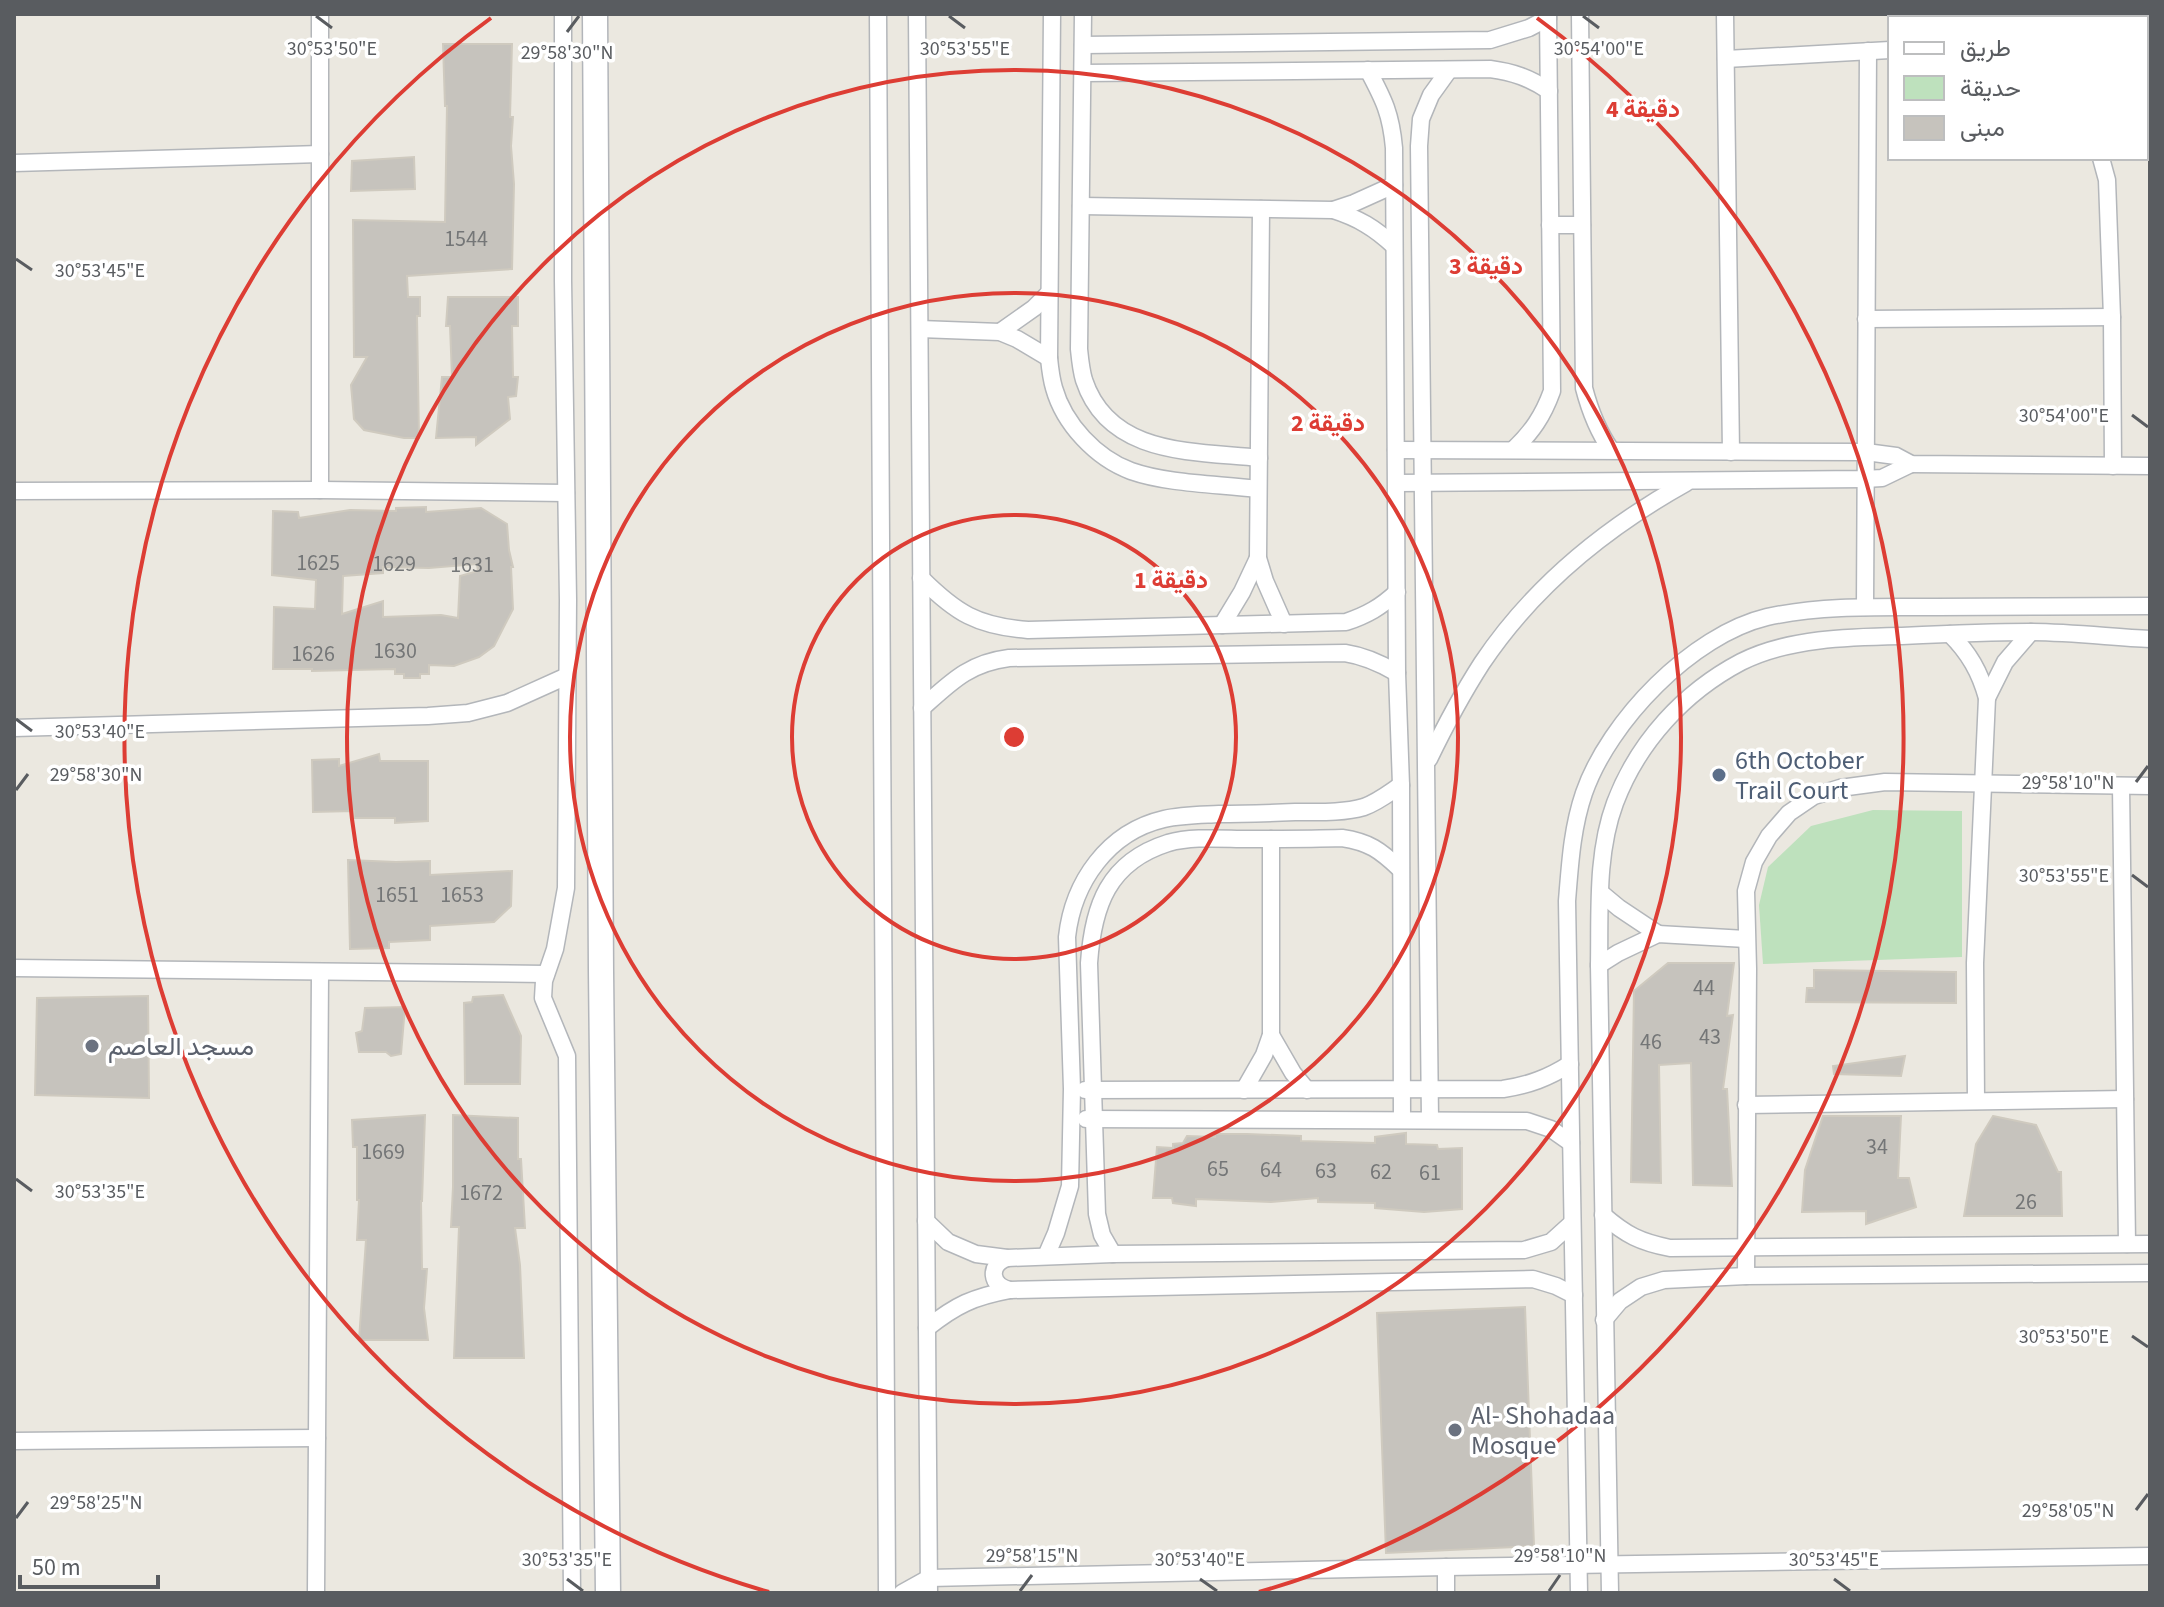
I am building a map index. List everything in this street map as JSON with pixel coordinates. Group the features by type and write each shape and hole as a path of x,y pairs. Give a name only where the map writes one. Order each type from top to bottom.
{"street":[{"path":"320,14 320,490"},
{"path":"563,14 566,888 543,998 567,1056 572,1593"},
{"path":"595,14 600,941 608,1593"},
{"path":"878,14 887,1593"},
{"path":"917,14 929,1586"},
{"path":"1052,14 1049,358 1054,390 1071,424 1097,452 1130,471 1167,479 1258,489"},
{"path":"1083,14 1079,349 1083,379 1096,406 1117,428 1143,443 1259,458"},
{"path":"1580,14 1584,388 1598,431 1611,450"},
{"path":"1725,14 1731,452"},
{"path":"1083,45 1490,40 1520,32 1548,16 1552,391 1544,414 1531,434 1513,450"},
{"path":"1490,40 1490,69"},
{"path":"1726,59 1888,50"},
{"path":"1865,607 1868,51"},
{"path":"1083,73 1490,69 1532,79 1549,91"},
{"path":"1368,70 1392,122 1402,1119"},
{"path":"1430,1120 1419,146 1421,119 1431,95 1449,70"},
{"path":"14,163 320,154"},
{"path":"2102,160 2107,180 2113,466"},
{"path":"1333,210 1394,185"},
{"path":"1081,206 1333,210 1377,230 1394,246"},
{"path":"1261,209 1258,558 1284,624"},
{"path":"1550,225 1582,225"},
{"path":"1000,332 1049,293"},
{"path":"1866,319 2112,317"},
{"path":"920,329 1000,332 1049,358"},
{"path":"1396,450 1866,452 1896,456 1911,464"},
{"path":"1397,483 1865,479 1882,478 1911,464 2150,466"},
{"path":"1426,764 1452,711 1484,661 1520,614 1561,571 1606,533 1689,481"},
{"path":"14,491 566,493"},
{"path":"1222,625 1258,558"},
{"path":"921,578 945,602 964,614 984,623 1028,630 1346,622 1383,606 1397,592"},
{"path":"1579,1593 1567,901 1571,847 1585,792 1610,741 1643,698 1685,661 1722,634 1765,618 1802,611 1865,607 2150,606"},
{"path":"1325,623 1327,653"},
{"path":"1987,698 2005,662 2031,632"},
{"path":"1610,1593 1599,965 1601,893 1603,852 1614,804 1636,759 1665,720 1701,686 1743,661 1774,650 1804,643 1866,637 1950,634 2031,632 2150,639"},
{"path":"1950,634 1974,663 1987,698 1975,963 1976,1101"},
{"path":"922,708 959,675 991,660 1009,658 1345,653 1364,656 1397,673"},
{"path":"14,728 468,713 507,703 567,676"},
{"path":"1746,1276 1746,891 1754,862 1769,836 1789,813 1814,796 1840,788 1885,782 2150,786"},
{"path":"1046,1256 1070,1186 1072,1089 1067,937 1069,920 1088,873 1108,847 1131,831 1164,819 1194,815 1343,811 1370,805 1401,785"},
{"path":"2121,786 2127,1244"},
{"path":"1342,838 1352,831 1354,825 1353,819 1343,811"},
{"path":"1113,1254 1102,1235 1097,1214 1089,963 1091,929 1101,899 1118,874 1141,855 1169,843 1196,839 1342,838 1374,846 1400,869"},
{"path":"1244,1090 1271,1035 1271,839"},
{"path":"1601,893 1658,934"},
{"path":"1599,965 1658,934 1746,939"},
{"path":"14,968 546,974"},
{"path":"316,1593 320,972"},
{"path":"1271,1035 1293,1073 1307,1090"},
{"path":"1072,1089 1503,1089 1527,1086 1570,1064"},
{"path":"1746,1105 2125,1099"},
{"path":"1072,1119 1527,1121 1551,1129 1571,1143"},
{"path":"1603,1215 1622,1232 1645,1243 1670,1248 2150,1244"},
{"path":"926,1221 948,1242 976,1254 1007,1258 1524,1250 1551,1242 1572,1223"},
{"path":"1500,1251 1512,1259 1515,1266 1514,1271 1502,1281"},
{"path":"1007,1258 994,1267 993,1275 996,1283 1010,1290"},
{"path":"1604,1320 1620,1301 1641,1287 1664,1280 1746,1276 2150,1273"},
{"path":"927,1328 951,1309 979,1296 1010,1290 1533,1279 1574,1295"},
{"path":"14,1441 317,1438"},
{"path":"902,1593 929,1586 1446,1567 2150,1556"},
{"path":"1446,1567 1446,1593"}],"green space":[{"path":"1873,810 1962,811 1962,957 1763,964 1759,905 1768,867 1811,826"}],"building":[{"path":"443,44 512,44 512,269 407,276 408,297 420,297 420,316 417,316 419,438 404,438 364,430 354,419 351,385 367,357 354,357 353,220 445,222 447,106"},
{"path":"414,157 415,189 351,191 352,161"},
{"path":"448,297 518,297 518,326 512,326 513,377 518,377 516,396 508,397 510,419 476,445 476,437 436,438 442,377 452,377 450,326 446,326"},
{"path":"426,507 426,512 481,508 507,524 513,567 513,609 494,646 479,657 454,666 429,665 429,674 420,674 420,678 404,678 404,674 395,674 395,669 273,669 274,607 315,609 316,580 272,575 273,511 298,512 299,518 350,510 396,511 396,508","holes":["477,564 478,571 460,576 458,618 441,615 383,617 383,601 342,614 343,576 383,573 383,567 429,568"]},
{"path":"379,754 380,761 428,761 428,821 395,823 395,818 354,818 354,811 313,812 312,760 339,759 339,766"},
{"path":"348,860 430,861 430,875 512,871 511,906 494,922 430,926 430,940 389,942 389,948 350,949"},
{"path":"1668,963 1734,963 1727,1016 1733,1015 1723,1089 1727,1089 1732,1186 1693,1185 1691,1063 1659,1065 1661,1183 1631,1182 1634,991"},
{"path":"1814,970 1956,972 1956,1003 1806,1002 1807,988 1814,988"},
{"path":"503,995 521,1036 520,1084 465,1084 464,1003 472,1002 473,997"},
{"name":"مسجد العاصم","path":"148,996 149,1098 35,1095 37,998"},
{"path":"405,1007 401,1054 391,1056 386,1052 359,1052 356,1033 362,1031 365,1008"},
{"path":"1905,1056 1901,1076 1834,1074 1833,1066"},
{"path":"425,1115 421,1201 422,1269 427,1269 424,1308 428,1340 359,1340 366,1240 357,1240 357,1147 353,1147 352,1120"},
{"path":"453,1115 518,1118 518,1159 521,1159 525,1228 515,1228 520,1265 524,1358 454,1358 459,1227 451,1227"},
{"path":"1823,1116 1901,1116 1898,1178 1909,1178 1916,1207 1866,1224 1866,1211 1802,1212 1805,1170"},
{"path":"1993,1116 2036,1125 2058,1172 2061,1172 2062,1216 1964,1216 1976,1144"},
{"path":"1406,1133 1406,1144 1437,1145 1438,1149 1462,1148 1462,1209 1424,1212 1375,1208 1375,1203 1318,1202 1318,1198 1271,1202 1196,1199 1196,1206 1173,1203 1172,1198 1153,1198 1157,1147 1173,1148 1173,1144 1183,1143 1187,1136 1301,1136 1301,1141 1375,1143 1375,1137"},
{"name":"Al- Shohadaa Mosque","path":"1525,1307 1534,1546 1386,1553 1377,1313"}],"place":[{"name":"6th October Trail Court","path":"1719,775"},
{"name":"مسجد العاصم","path":"92,1046"},
{"name":"Al- Shohadaa Mosque","path":"1455,1430"}]}
